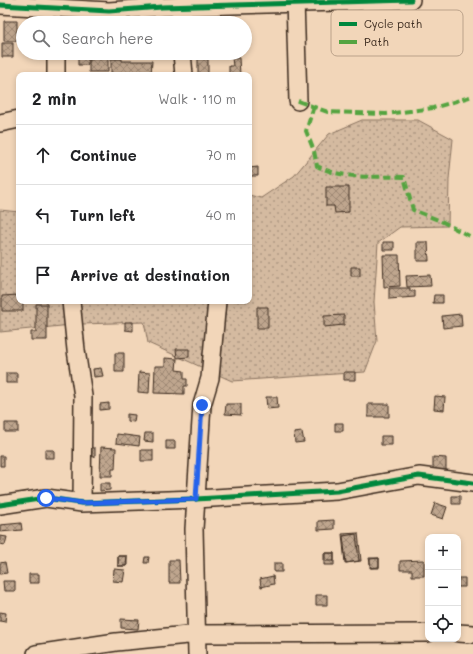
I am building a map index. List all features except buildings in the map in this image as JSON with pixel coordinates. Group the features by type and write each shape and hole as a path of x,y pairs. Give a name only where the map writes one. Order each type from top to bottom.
{"street":[{"path":"295,0 298,101"},
{"path":"0,5 55,11 109,11 182,15 411,0"},
{"path":"56,60 56,72"},
{"path":"183,60 184,72"},
{"path":"0,124 16,121"},
{"path":"71,304 82,396 82,503"},
{"path":"197,654 198,634 194,529 202,405 210,378 217,304"},
{"path":"0,505 46,498 82,503 196,499 337,491 419,476 473,483"},
{"path":"36,654 116,642 198,634 425,633"},
{"path":"461,634 473,634"}],"shaded area":[{"path":"362,120 418,120 453,139 449,179 448,226 400,227 378,243 374,302 377,341 365,372 232,381 148,343 144,322 82,324 0,332 0,210 16,212 16,304 252,304 252,196 261,198 294,176 329,134"}],"marked path":[{"path":"298,101 328,112 386,114 433,108 473,96"},
{"path":"314,106 306,131 314,151 317,166 348,175 404,177 413,210 441,221 471,237"}],"cycle path":[{"path":"0,5 109,11 162,7 411,0"},
{"path":"0,505 46,498 82,503 196,499 337,491 419,476 473,483"}],"route":[{"path":"46,498 82,503 196,499 202,405"}]}
